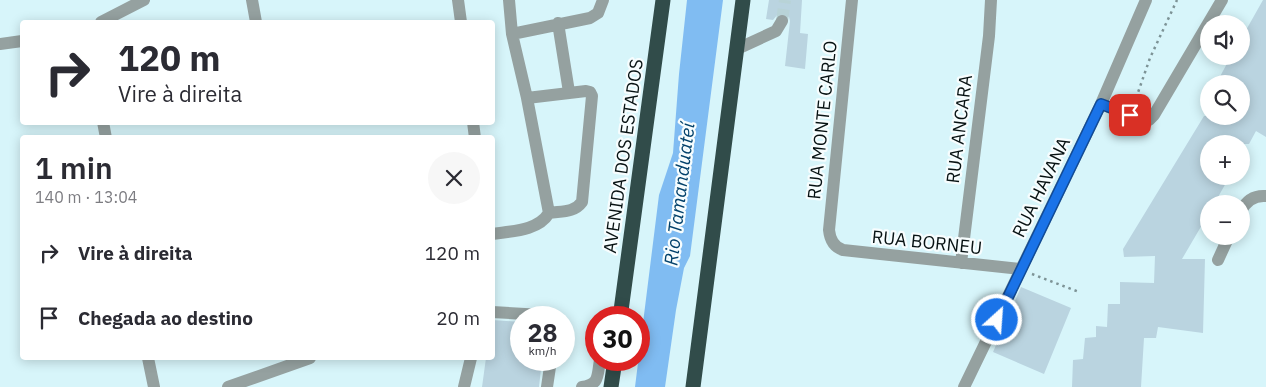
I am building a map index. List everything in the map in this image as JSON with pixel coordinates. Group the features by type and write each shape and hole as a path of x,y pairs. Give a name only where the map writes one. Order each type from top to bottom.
{"highway":[{"name":"AVENIDA DOS ESTADOS","path":"620,306 663,0"},
{"path":"693,387 743,0"},
{"path":"611,387 613,371"}],"street":[{"path":"105,20 144,0"},
{"path":"252,0 256,20"},
{"path":"458,0 461,20"},
{"path":"495,234 530,228 544,221 549,213 527,98 512,34 509,0"},
{"path":"512,34 558,23 590,18 598,13 603,0"},
{"name":"RUA MONTE CARLO","path":"833,242 829,237 828,230 852,0"},
{"name":"RUA ANCARA","path":"961,263 991,0"},
{"name":"RUA HAVANA","path":"964,387 1101,104 1146,0"},
{"path":"1101,104 1144,120 1149,120 1154,115 1222,0"},
{"path":"737,49 776,32 782,21"},
{"path":"558,23 569,92"},
{"path":"0,44 20,41"},
{"path":"527,98 586,91 590,92 592,96 582,202 572,210 549,213"},
{"path":"1250,200 1266,196"},
{"name":"RUA BORNEU","path":"833,242 836,248 843,250 1021,269"},
{"path":"1218,260 1225,245"},
{"path":"495,312 510,313"},
{"path":"148,360 154,387"},
{"path":"228,387 304,360"},
{"path":"464,387 471,360"},
{"path":"547,387 549,371"},
{"path":"582,387 592,385 597,380 598,371"}],"path":[{"path":"1130,115 1150,58 1177,0"},
{"path":"1021,269 1079,292"}],"water":[{"name":"Rio Tamanduateí","path":"687,0 723,0 690,256 684,268 665,387 635,387 637,371 650,371 650,306 645,306 659,195 673,153"}],"building":[{"path":"769,0 802,0 800,33 808,34 805,69 785,66 790,21 789,17 783,13 778,14 773,20 766,19"},
{"path":"1263,0 1266,0 1266,137 1256,131 1250,142 1250,135 1200,135 1200,185 1225,185 1219,195 1200,195 1200,228 1182,259 1205,259 1203,333 1158,327 1156,338 1144,338 1141,387 1072,387 1073,360 1083,359 1085,338 1096,337 1096,326 1107,327 1108,304 1120,304 1120,282 1154,283 1155,256 1124,257 1123,249 1200,123 1200,125 1250,125 1250,75 1221,75 1226,65 1250,65 1250,23"},
{"path":"1021,287 1071,308 1044,374 993,352"},
{"path":"495,320 510,321 510,371 541,371 539,387 482,387 486,360 495,360"}],"tunnel":[{"path":"782,21 785,0"}],"route":[{"path":"997,320 1101,104 1130,115"}]}
